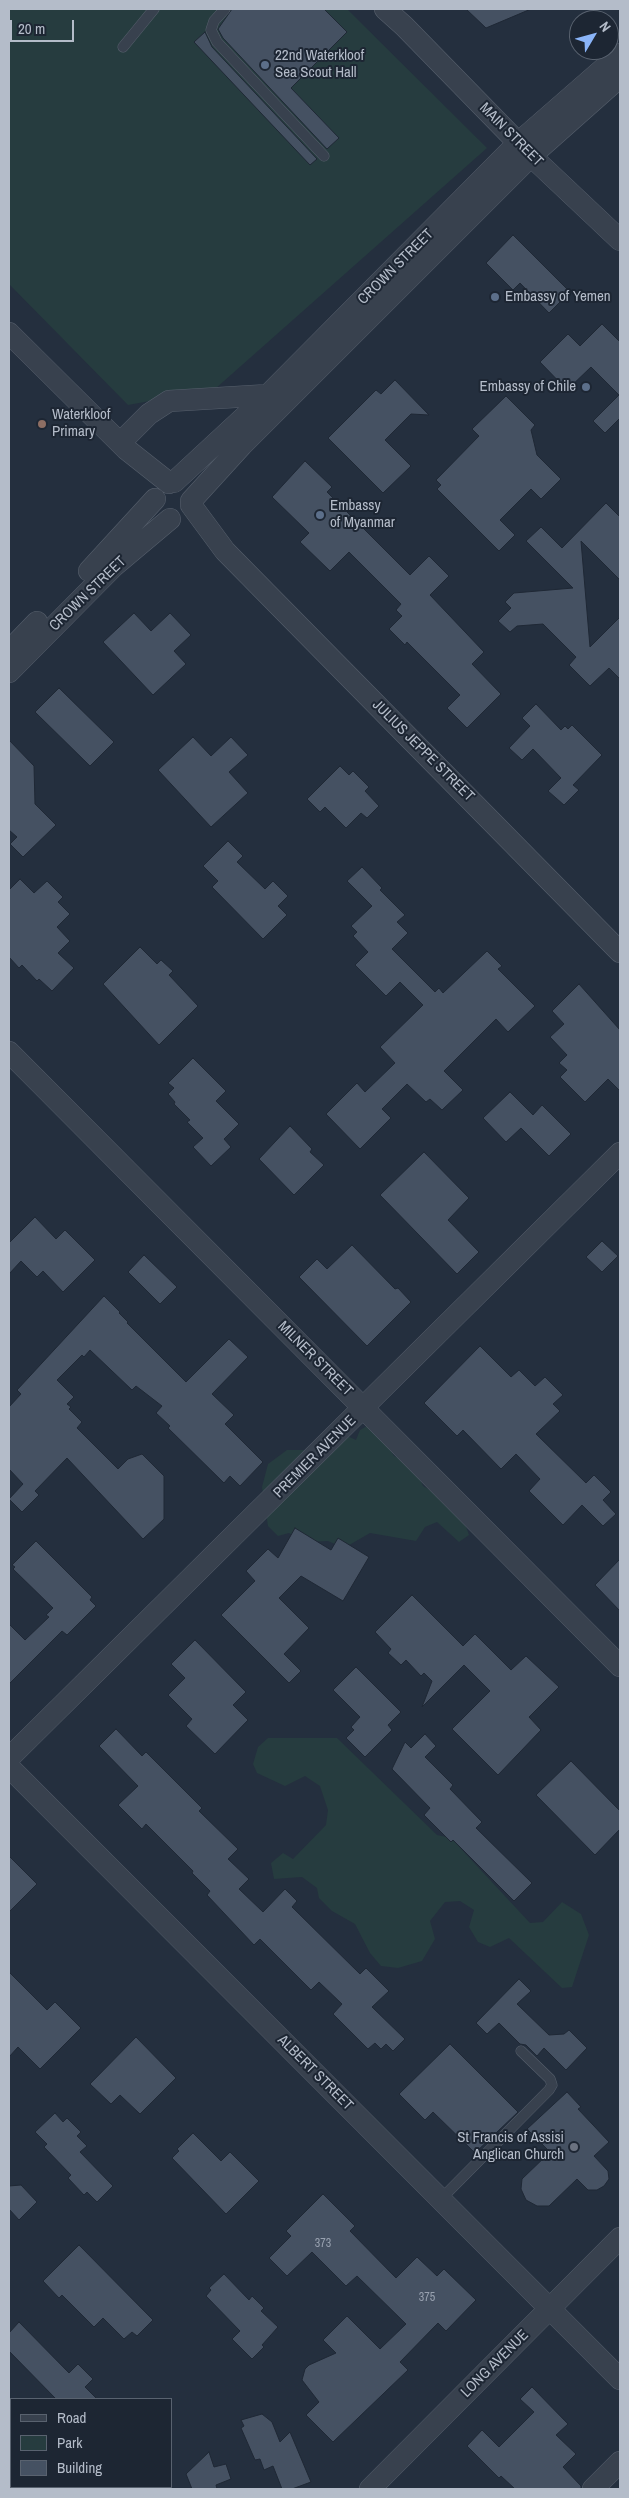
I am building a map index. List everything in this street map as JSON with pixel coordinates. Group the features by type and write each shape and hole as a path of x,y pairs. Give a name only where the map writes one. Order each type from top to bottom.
{"street":[{"name":"MAIN STREET","path":"384,9 399,17 525,149 620,240"},
{"name":"CROWN STREET","path":"9,672 109,561 163,490 235,438 274,401 620,54"},
{"name":"CROWN STREET","path":"525,149 620,77"},
{"path":"9,333 123,446 163,490"},
{"path":"123,446 149,414 169,401 203,397 274,401"},
{"name":"CROWN STREET","path":"9,651 109,561 183,511 235,438"},
{"path":"186,488 183,511 158,512 163,490 186,488"},
{"name":"JULIUS JEPPE STREET","path":"183,511 225,551 620,952"},
{"name":"MILNER STREET","path":"9,1052 620,1666"},
{"name":"PREMIER AVENUE","path":"9,1758 620,1154"},
{"name":"ALBERT STREET","path":"9,1767 620,2379"},
{"name":"LONG AVENUE","path":"370,2489 620,2238"},
{"path":"593,2489 620,2462"}],"lane":[{"path":"122,47 154,9"},
{"path":"224,9 214,21 211,30 217,42 324,156"},
{"path":"441,2199 552,2085 550,2079 521,2051"}],"green space":[{"path":"9,9 347,9 487,148 215,389 128,405 9,284"},
{"path":"367,1426 379,1433 394,1456 414,1466 423,1486 451,1503 463,1518 469,1535 459,1542 437,1522 425,1527 416,1541 370,1533 344,1548 328,1541 306,1542 289,1533 278,1536 268,1526 262,1487 268,1464 287,1450 329,1450 343,1434 356,1440 360,1430"},
{"path":"268,1738 337,1738 437,1835 451,1838 530,1923 543,1922 562,1902 581,1914 589,1935 572,1987 562,1988 509,1938 490,1947 478,1942 469,1927 474,1910 460,1901 445,1902 430,1921 435,1939 422,1961 398,1968 381,1966 370,1953 355,1924 332,1911 319,1898 317,1888 302,1877 274,1879 271,1863 283,1853 293,1859 326,1825 328,1810 320,1786 305,1776 285,1786 257,1773 253,1764 258,1747"}],"building":[{"name":"22nd Waterkloof Sea Scout Hall","path":"232,9 324,9 347,32 291,88 339,138 327,149 223,38 218,29"},
{"path":"466,9 531,9 486,28"},
{"path":"205,32 212,47 317,159 310,165 194,42"},
{"path":"513,235 570,292 549,313 520,283 513,290 486,263"},
{"path":"602,324 620,342 620,418 605,433 593,421 619,395 591,367 567,390 540,362 568,334 580,346"},
{"path":"395,380 429,415 411,414 385,440 411,466 383,493 328,438 376,390 381,394"},
{"path":"506,396 535,425 531,430 537,455 561,479 541,499 531,489 500,520 515,535 499,551 437,489 441,485 436,480 479,436 472,429"},
{"path":"305,461 332,487 327,492 410,575 429,556 449,576 430,595 484,652 472,664 501,694 467,728 447,708 460,695 407,642 405,645 389,629 402,616 396,610 401,604 349,552 330,571 300,542 309,533 272,497"},
{"path":"606,503 620,517 620,580 581,541 590,647 620,617 620,679 609,668 590,686 569,665 576,657 543,624 517,626 510,632 498,621 511,608 505,602 514,593 573,588 526,541 541,527 562,548"},
{"path":"134,613 151,631 170,613 191,635 174,651 186,664 153,695 103,642"},
{"path":"59,688 114,742 90,766 35,712"},
{"path":"536,704 561,730 565,726 568,729 572,725 602,755 573,785 579,790 564,805 548,791 561,778 533,749 522,760 509,748 530,726 522,718"},
{"path":"193,737 211,756 231,737 248,755 229,772 248,793 211,827 158,770"},
{"path":"9,740 34,766 35,804 56,825 23,857 10,844 17,837 9,830"},
{"path":"340,766 349,775 353,771 369,787 365,791 379,806 367,818 361,813 346,828 325,807 320,812 307,799"},
{"path":"228,841 243,856 237,862 265,889 273,881 288,896 278,906 287,915 263,939 212,887 218,881 203,866"},
{"path":"362,867 382,888 380,890 405,915 397,922 408,933 392,949 435,992 439,988 443,993 487,951 502,966 498,969 535,1006 508,1032 496,1019 444,1071 463,1090 442,1110 430,1099 426,1102 407,1084 382,1109 391,1118 360,1149 326,1114 357,1083 365,1092 395,1063 380,1047 423,1005 400,982 386,996 355,965 368,952 353,936 357,932 351,926 372,906 347,881"},
{"path":"20,879 34,893 47,881 63,897 58,902 70,914 57,927 70,941 58,953 74,968 52,991 39,979 37,981 22,965 19,968 9,957 9,890"},
{"path":"140,947 157,964 161,960 173,971 169,975 198,1006 159,1045 103,984"},
{"path":"579,984 620,1030 620,1091 608,1079 585,1102 560,1077 567,1070 559,1063 567,1055 550,1037 564,1024 552,1011"},
{"path":"193,1058 226,1091 216,1101 239,1124 224,1139 231,1147 211,1166 193,1147 203,1138 187,1122 190,1120 174,1104 175,1102 168,1094 174,1088 168,1083"},
{"path":"510,1092 533,1115 542,1105 571,1134 549,1156 521,1128 506,1142 483,1118"},
{"path":"290,1126 312,1149 310,1152 324,1165 294,1195 259,1159"},
{"path":"424,1152 469,1198 448,1220 479,1252 457,1274 380,1195"},
{"path":"35,1217 56,1239 65,1230 95,1260 63,1292 43,1271 37,1277 21,1261 9,1274 9,1243"},
{"path":"602,1241 618,1256 602,1272 586,1257"},
{"path":"352,1245 395,1289 398,1288 411,1302 367,1346 299,1277 317,1259 327,1269"},
{"path":"144,1255 177,1287 160,1304 128,1272"},
{"path":"104,1296 120,1312 127,1323 186,1382 229,1339 248,1357 212,1394 234,1415 225,1424 263,1462 240,1486 230,1476 224,1483 168,1428 170,1426 156,1413 162,1406 136,1386 132,1390 90,1350 84,1357 82,1355 57,1380 74,1397 67,1404 71,1407 69,1409 82,1422 77,1428 118,1469 128,1459 142,1454 164,1476 164,1519 143,1539 67,1458 35,1491 39,1495 22,1512 9,1499 23,1484 9,1469 9,1407 21,1394 17,1390"},
{"path":"480,1346 511,1377 519,1370 535,1386 545,1377 563,1395 553,1404 560,1411 536,1434 586,1483 594,1475 611,1492 603,1500 616,1514 603,1526 582,1505 563,1525 529,1491 540,1479 516,1454 501,1469 463,1430 457,1436 424,1403"},
{"path":"295,1528 331,1550 338,1538 369,1557 343,1601 301,1576 279,1598 309,1628 284,1654 301,1671 289,1683 221,1615 255,1581 246,1571 268,1549 278,1558"},
{"path":"36,1541 92,1597 90,1600 96,1606 67,1635 62,1631 9,1684 9,1624 25,1640 49,1617 46,1615 53,1608 13,1569 15,1567 12,1565"},
{"path":"620,1559 620,1611 595,1585"},
{"path":"412,1595 463,1646 475,1634 511,1670 526,1656 559,1687 529,1717 541,1730 498,1775 452,1729 490,1691 464,1665 422,1707 432,1681 424,1673 421,1676 406,1660 401,1665 388,1653 391,1649 375,1632"},
{"path":"195,1640 246,1692 233,1705 248,1720 215,1754 186,1726 192,1719 168,1695 185,1678 171,1664"},
{"path":"356,1667 401,1712 388,1725 392,1730 365,1757 346,1738 354,1730 351,1727 360,1717 333,1690"},
{"path":"116,1729 142,1756 146,1752 202,1808 199,1811 238,1849 228,1859 249,1879 239,1889 263,1912 285,1889 297,1901 292,1907 360,1974 366,1968 389,1991 372,2007 405,2039 393,2051 386,2044 381,2049 375,2043 368,2049 333,2014 342,2004 319,1982 311,1990 260,1939 254,1945 207,1895 210,1891 192,1873 193,1871 146,1824 142,1829 118,1805 138,1786 99,1746"},
{"path":"425,1734 436,1746 425,1757 453,1785 450,1789 482,1822 476,1828 532,1883 514,1901 453,1840 451,1842 424,1815 430,1808 392,1769 405,1742 411,1748"},
{"path":"571,1761 620,1811 620,1829 595,1855 536,1795"},
{"path":"9,1856 37,1884 9,1912"},
{"path":"9,1972 47,2010 55,2002 81,2028 40,2069 18,2047 9,2057"},
{"path":"519,1979 531,1991 517,2004 549,2035 564,2034 569,2030 587,2048 566,2070 544,2048 537,2056 526,2045 520,2044 499,2023 487,2034 476,2023"},
{"path":"136,2037 176,2078 140,2114 120,2095 111,2104 90,2084"},
{"path":"450,2044 518,2112 475,2153 433,2112 425,2120 399,2094"},
{"name":"St Francis of Assisi Anglican Church","path":"567,2092 581,2107 578,2109 609,2142 594,2156 608,2171 609,2179 604,2186 597,2190 588,2190 577,2179 549,2206 537,2206 526,2200 521,2189 522,2179 550,2152 527,2129"},
{"path":"55,2113 63,2122 67,2118 81,2132 77,2136 87,2146 80,2152 113,2186 97,2202 87,2192 84,2195 68,2178 71,2175 44,2147 47,2144 35,2132"},
{"path":"193,2133 221,2161 230,2152 259,2181 226,2214 172,2158 179,2151 177,2149"},
{"path":"21,2185 37,2202 19,2220 9,2209 9,2186"},
{"path":"323,2194 355,2226 350,2231 396,2278 417,2257 437,2276 444,2269 476,2300 446,2331 438,2323 400,2362 408,2370 333,2442 306,2415 319,2402 302,2380 305,2369 309,2365 336,2353 323,2340 347,2316 380,2349 406,2324 357,2276 346,2286 312,2252 287,2276 269,2258 291,2236 286,2231"},
{"path":"79,2245 153,2320 137,2336 132,2332 124,2339 103,2318 94,2327 62,2295 59,2298 43,2281"},
{"path":"224,2274 249,2300 252,2296 264,2308 261,2311 278,2327 262,2345 264,2347 252,2359 232,2339 240,2331 206,2296 211,2290 209,2288"},
{"path":"19,2322 69,2373 78,2364 93,2379 85,2387 96,2398 55,2398 9,2351 9,2333"},
{"path":"532,2387 568,2424 556,2435 576,2454 563,2467 581,2486 581,2489 515,2489 501,2476 499,2478 467,2446 482,2430 499,2447 534,2412 520,2399"},
{"path":"262,2414 272,2422 280,2442 290,2432 311,2482 292,2489 282,2489 273,2466 264,2470 260,2459 255,2460 241,2428 244,2426 241,2420"},
{"path":"209,2452 214,2467 226,2464 231,2479 216,2485 217,2489 192,2489 186,2474"}],"place":[{"name":"22nd Waterkloof Sea Scout Hall","path":"265,65"},
{"name":"Embassy of Yemen","path":"495,297"},
{"name":"Embassy of Chile","path":"586,387"},
{"name":"Waterkloof Primary","path":"42,424"},
{"name":"Embassy of Myanmar","path":"320,515"},
{"name":"St Francis of Assisi Anglican Church","path":"574,2147"}]}
